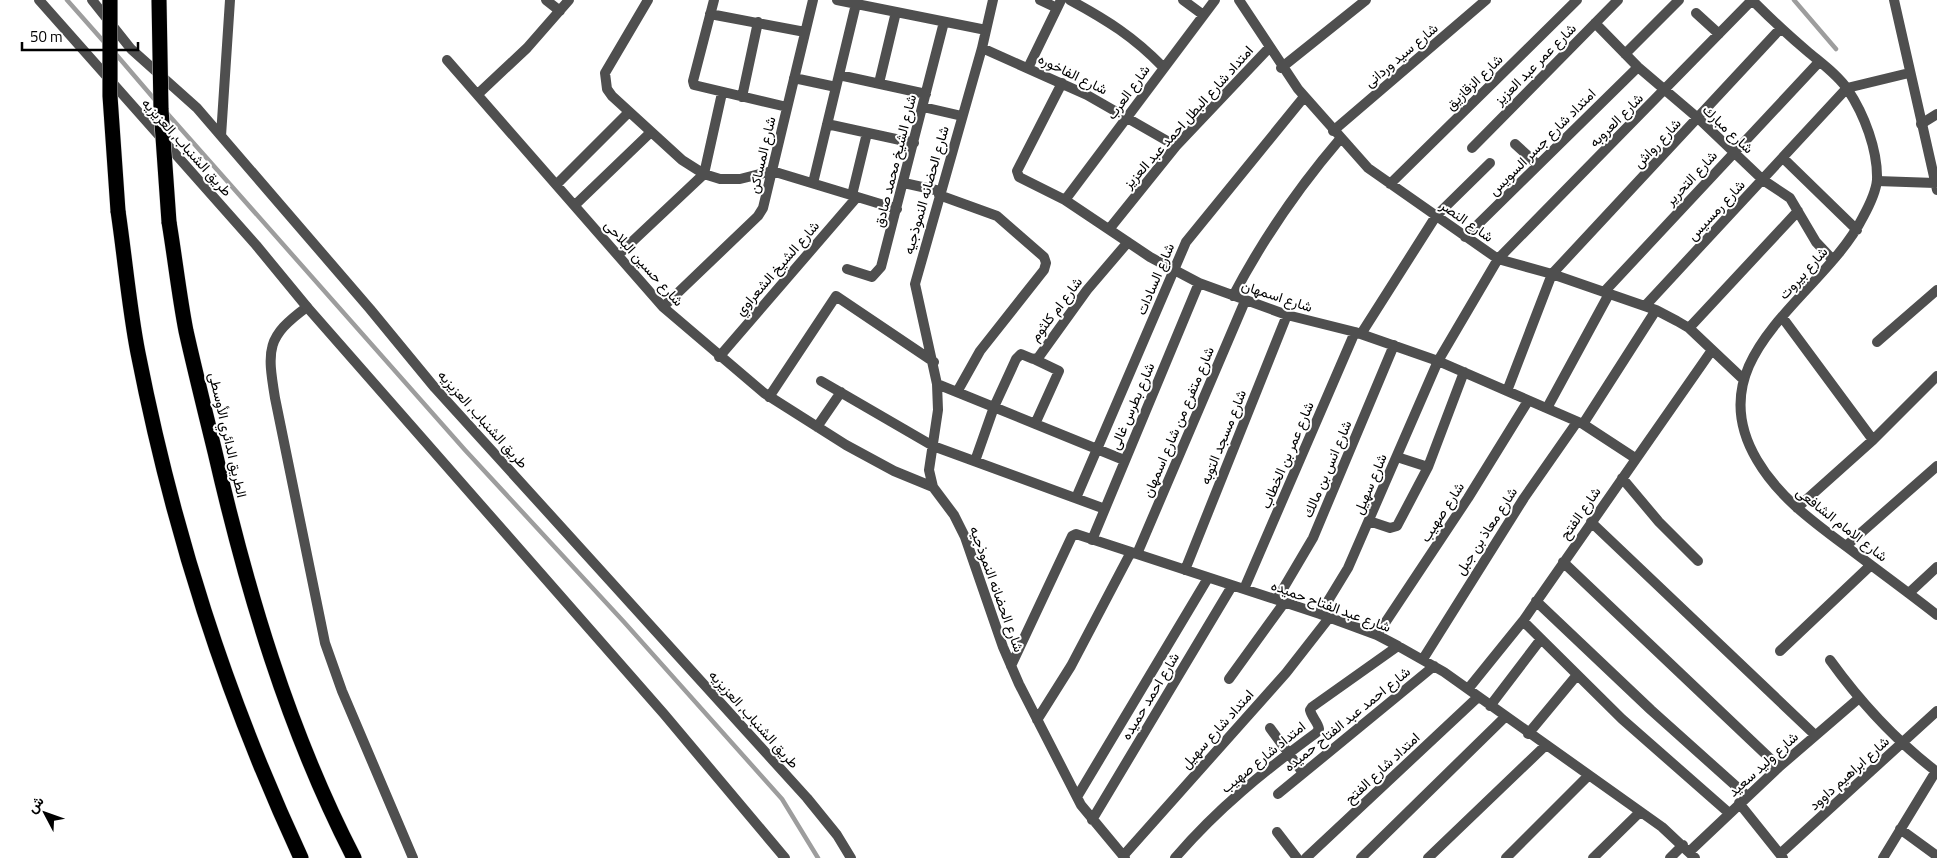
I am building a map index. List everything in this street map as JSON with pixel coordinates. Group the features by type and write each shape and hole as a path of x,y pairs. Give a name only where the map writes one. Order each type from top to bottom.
{"highway":[{"path":"110,0 110,96 118,211 137,351 162,467 184,551 210,634 239,715 301,858"},
{"name":"الطريق الدائري الأوسطى","path":"159,0 160,109 169,222 186,329 234,534 254,606 291,713 315,775 354,858"}],"street":[{"name":"طريق الشنباب, العزيزيه","path":"39,0 657,706 785,858"},
{"name":"طريق الشنباب, العزيزيه","path":"92,0 131,50 190,101 370,309 435,388 808,798 837,835 851,858"},
{"path":"221,136 230,0"},
{"path":"546,0 560,11"},
{"path":"478,94 527,48 569,0"},
{"path":"648,0 606,73 607,90 682,160 704,174 720,179 740,179 772,171 898,209"},
{"path":"714,0 693,80 698,88 787,107"},
{"name":"شارع المساكن","path":"663,307 758,216 766,200 812,0"},
{"path":"837,0 986,30"},
{"name":"شارع الحضانه النموذجيه","path":"993,0 982,48 915,284 934,362 937,384 938,410 929,470 933,487 954,516 965,536 1011,666 1036,720 1077,797 1092,820 1124,857"},
{"path":"1028,68 1059,4 1040,0"},
{"path":"1070,0 1111,22 1130,36 1163,67"},
{"path":"1183,0 1202,14"},
{"name":"شارع العرب","path":"1065,200 1202,14 1215,0"},
{"name":"شارع النصر","path":"1239,0 1282,68 1304,97 1332,131 1368,168 1498,259 1552,274 1645,306 1689,328 1743,379"},
{"path":"1282,68 1366,0"},
{"name":"شارع سيد وردانى","path":"1332,131 1486,0"},
{"name":"شارع الزقازيق","path":"1390,184 1577,0"},
{"name":"شارع عمر عبد العزيز","path":"1472,148 1618,0"},
{"path":"1626,54 1679,0"},
{"path":"1752,0 1847,88 1868,133 1877,181 1936,187 1894,0"},
{"name":"شارع العروبه","path":"1438,361 1498,259 1752,0"},
{"path":"813,183 856,4"},
{"path":"879,83 896,12"},
{"path":"1696,13 1719,34"},
{"path":"710,14 804,32"},
{"path":"742,97 758,22"},
{"name":"شارع الشيخ محمد صادق","path":"848,269 872,277 878,273 898,209 944,22"},
{"name":"شارع مبارك","path":"1596,23 1638,67 1699,119 1763,180 1781,190 1790,198 1816,242 1833,260"},
{"name":"شارع رواش","path":"1552,274 1699,119 1781,28"},
{"name":"شارع الفاخوره","path":"982,48 1062,83 1127,116 1176,146"},
{"name":"امتداد شارع البطل احمد عبد العزيز","path":"1110,228 1176,146 1269,48"},
{"name":"شارع حسين البلاحى","path":"447,60 663,307 719,357 769,397 817,427 894,472 933,487"},
{"name":"شارع التحرير","path":"1547,408 1607,293 1734,152 1819,62"},
{"name":"امتداد شارع جسر السويس","path":"1466,237 1638,67"},
{"path":"1847,88 1909,73"},
{"path":"839,75 926,94"},
{"path":"794,78 836,87"},
{"name":"شارع اسمهان","path":"1062,83 1017,175 1065,200 1110,228 1128,242 1199,283 1286,315 1358,333 1394,344 1438,361 1580,423 1635,458"},
{"name":"شارع رمسيس","path":"1645,306 1847,88"},
{"path":"618,255 704,174 722,93"},
{"name":"شارع السادات","path":"1076,498 1174,270 1194,230 1304,97"},
{"path":"923,107 962,116"},
{"path":"557,184 629,112"},
{"path":"1921,124 1937,114"},
{"path":"827,124 914,143"},
{"path":"575,205 651,132"},
{"path":"854,196 867,133"},
{"path":"1233,296 1281,213 1340,139"},
{"path":"1515,144 1538,165"},
{"path":"1783,158 1857,230"},
{"name":"شارع عمر بن الخطاب","path":"1244,589 1358,333 1436,216 1490,163"},
{"name":"شارع بيروت","path":"1743,379 1752,356 1765,335 1833,260 1857,230 1870,204 1877,181"},
{"path":"904,183 940,193 997,216 1044,257 1046,264 1044,270 980,351 957,392"},
{"name":"شارع الشيخ الشعراوي","path":"719,357 854,196"},
{"path":"1689,328 1798,211"},
{"name":"شارع ام كلثوم","path":"974,461 994,407 1016,359 1021,354 1036,360 1087,290 1128,242"},
{"path":"1507,392 1552,274"},
{"name":"شارع بطرس غالى","path":"1092,540 1199,283"},
{"path":"1877,342 1937,290"},
{"path":"769,397 836,296 934,362"},
{"name":"شارع متفرع من شارع اسمهان","path":"1036,720 1071,666 1134,553 1245,301"},
{"path":"307,307 284,324 271,352 270,368 275,398 325,643 342,691 413,858"},
{"name":"شارع معاذ بن جبل","path":"1423,659 1524,498 1580,423 1656,310"},
{"name":"شارع مسجد التوبه","path":"1184,570 1286,315"},
{"path":"1782,317 1872,440"},
{"name":"شارع انس بن مالك","path":"1229,679 1280,601 1314,538 1394,344"},
{"name":"شارع الفتح","path":"1468,689 1523,621 1712,350"},
{"path":"1035,424 1059,371 1036,360"},
{"name":"شارع سهيل","path":"1324,616 1369,521 1438,361"},
{"path":"1369,521 1394,529 1428,468 1464,372"},
{"path":"1797,508 1872,440 1937,376"},
{"name":"شارع الامام الشافعى","path":"1743,379 1740,399 1741,419 1746,439 1757,460 1771,480 1797,508 1937,615"},
{"path":"820,381 933,446 1105,509"},
{"path":"937,384 1124,460"},
{"path":"817,427 841,392"},
{"name":"شارع صهيب","path":"1377,635 1468,498 1528,401"},
{"path":"1397,457 1428,468"},
{"path":"1846,546 1937,466"},
{"path":"1622,478 1659,522 1698,561"},
{"path":"1591,522 1815,735"},
{"name":"شارع عبد الفتاح حميده","path":"1011,666 1072,536 1076,534 1377,635 1423,659 1468,689 1528,734 1662,827 1689,852"},
{"path":"1563,562 1779,767"},
{"path":"1780,651 1871,564"},
{"path":"1909,593 1937,567"},
{"path":"1077,797 1208,578"},
{"name":"شارع احمد حميده","path":"1092,820 1232,586"},
{"path":"1536,601 1743,800 1781,856"},
{"name":"امتداد شارع سهيل","path":"1124,857 1286,673 1324,616"},
{"path":"1523,621 1637,732 1729,813"},
{"path":"1490,706 1541,638"},
{"name":"امتداد شارع صهيب","path":"1175,858 1200,829 1248,784 1319,729 1310,710 1312,707 1398,646"},
{"path":"1830,660 1858,699 1902,743 1936,771 1883,858"},
{"name":"شارع احمد عبد الفتاح حميده","path":"1278,794 1434,666"},
{"path":"1528,734 1577,675"},
{"name":"امتداد شارع الفتح","path":"1306,858 1478,697"},
{"name":"شارع وليد سعيد","path":"1670,858 1689,852 1779,767 1858,699"},
{"name":"شارع ابراهيم داوود","path":"1781,856 1937,711"},
{"path":"1361,858 1505,717"},
{"path":"1270,728 1303,773"},
{"path":"1428,858 1545,746"},
{"path":"1506,858 1588,776"},
{"path":"1593,858 1640,812"},
{"path":"1900,829 1937,856"},
{"path":"1278,832 1297,858"}],"waterway":[{"path":"67,0 105,43"},
{"path":"1794,0 1836,49"},
{"path":"114,52 156,101"},
{"path":"166,112 465,450 624,622 782,799 818,858"}]}
